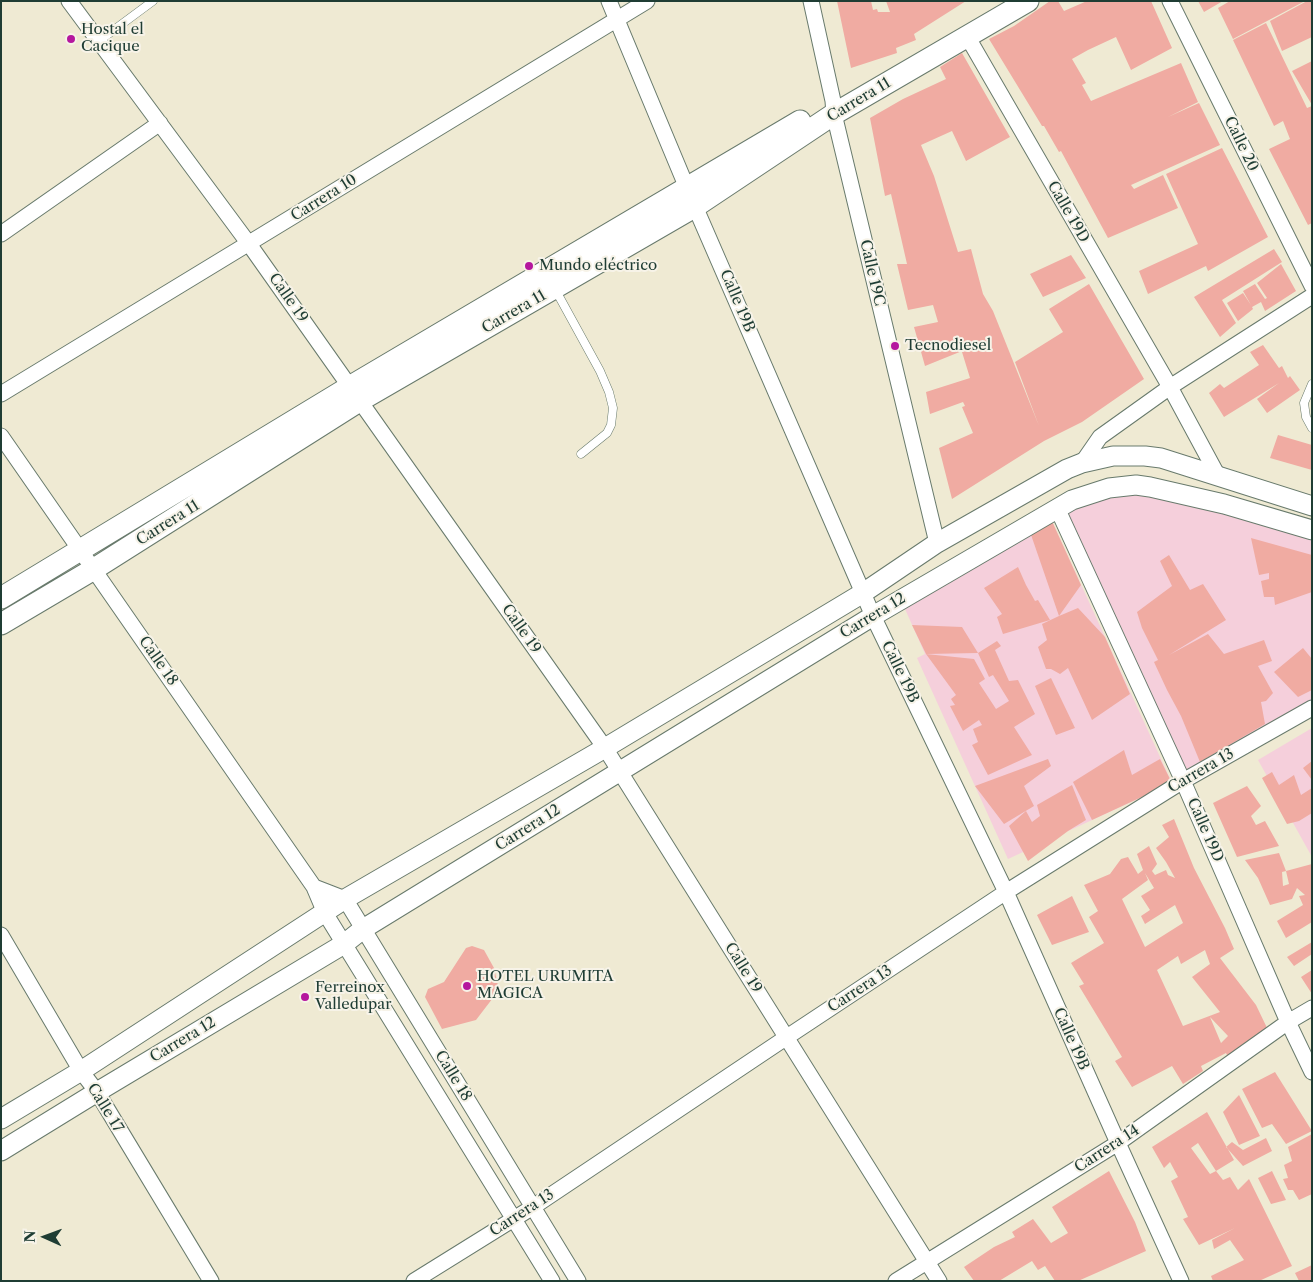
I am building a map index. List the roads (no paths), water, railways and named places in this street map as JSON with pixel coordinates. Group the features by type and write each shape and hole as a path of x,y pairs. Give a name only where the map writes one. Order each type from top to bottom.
{"main road":[{"name":"Carrera 11","path":"1,598 692,197 999,1"},
{"name":"Carrera 11","path":"833,108 1028,1"},
{"name":"Carrera 11","path":"1,624 94,569 356,393"}],"street":[{"name":"Calle 19","path":"69,1 249,244 356,393 605,748 939,1281"},
{"name":"Calle 19B","path":"608,1 873,616 1006,892 1181,1281"},
{"name":"Carrera 10","path":"1,394 646,1"},
{"name":"Calle 19C","path":"812,1 833,108 937,543"},
{"name":"Calle 20","path":"1170,1 1312,286"},
{"name":"Calle 19D","path":"967,36 1170,387 1218,476"},
{"path":"1,234 160,123"},
{"path":"1082,463 1100,437 1170,387 1312,296"},
{"name":"Calle 18","path":"1,436 314,887 325,913 552,1281"},
{"name":"Carrera 12","path":"1,1119 81,1071 345,899 605,748 863,593 937,543 1053,477 1082,463 1113,456 1145,456 1176,462 1312,506"},
{"name":"Carrera 12","path":"1,1151 344,944 620,771 873,616 1072,500 1109,488 1136,486 1224,504 1312,530"},
{"name":"Calle 19D","path":"1057,508 1183,781 1288,1022 1312,1072"},
{"name":"Carrera 13","path":"414,1281 533,1207 1006,892 1183,781 1312,708"},
{"path":"314,887 345,899"},
{"name":"Calle 18","path":"345,899 578,1281"},
{"name":"Calle 17","path":"1,935 81,1071 96,1092 211,1281"},
{"name":"Carrera 14","path":"896,1281 1118,1143 1288,1022 1312,1008"}],"lane":[{"path":"99,41 153,1"},
{"path":"549,280 600,371 609,392 613,408 611,425 607,433 582,454"},
{"path":"1312,384 1304,403 1306,417 1312,428"}],"place":[{"name":"Hostal el Cacique","path":"71,39"},
{"name":"Mundo eléctrico","path":"529,266"},
{"name":"Tecnodiesel","path":"895,346"},
{"name":"HOTEL URUMITA MAGICA","path":"467,986"},
{"name":"Ferreinox Valledupar","path":"305,997"}]}
